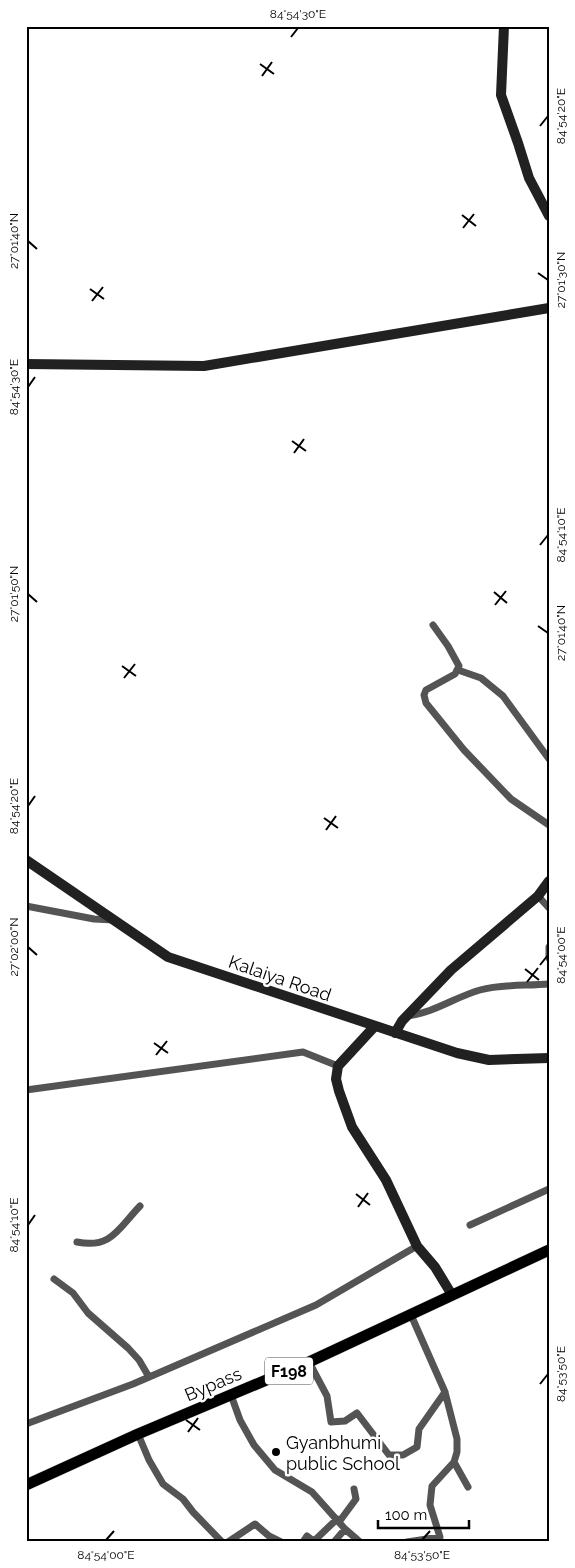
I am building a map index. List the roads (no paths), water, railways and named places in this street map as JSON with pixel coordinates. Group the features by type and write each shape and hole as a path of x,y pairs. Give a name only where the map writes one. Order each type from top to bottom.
{"main road":[{"name":"Bypass","path":"26,1485 138,1434 309,1362 549,1250"}],"street":[{"path":"504,26 500,96 516,136 529,178 549,216"},
{"path":"26,364 204,366 549,308"},
{"path":"433,624 459,666 458,670"},
{"path":"458,670 481,678 503,696 549,759"},
{"path":"458,670 426,690 424,695 426,703 464,750 510,799 549,825"},
{"name":"Kalaiya Road","path":"26,860 168,957 457,1053 489,1060 549,1058"},
{"path":"395,1033 407,1016 472,950 538,896 549,881"},
{"path":"538,896 549,908"},
{"path":"26,906 94,919 114,920"},
{"path":"549,947 549,958"},
{"path":"407,1016 430,1011 478,991 500,985 549,984"},
{"path":"374,1026 338,1066 336,1079 339,1091 352,1127 386,1180 417,1246 435,1267 452,1295"},
{"path":"26,1090 303,1052 338,1066"},
{"path":"470,1225 549,1189"},
{"path":"77,1242 90,1245 105,1242 140,1206"},
{"path":"26,1424 149,1377 316,1304 417,1246"},
{"path":"54,1279 72,1294 88,1313 134,1354 149,1377"},
{"path":"407,1542 442,1540 430,1505 432,1486 454,1462 457,1452 457,1439 445,1392 411,1315"},
{"path":"309,1362 327,1396 331,1422 345,1420 357,1413 389,1455 404,1455 414,1451 417,1447 419,1429 445,1392"},
{"path":"231,1395 240,1420 254,1445 270,1465 275,1470 312,1492 360,1542"},
{"path":"138,1434 149,1460 163,1484 183,1499 222,1542"},
{"path":"454,1462 468,1486"},
{"path":"303,1542 307,1536 314,1541 338,1521 356,1499 354,1489"},
{"path":"228,1542 255,1524 269,1536 281,1542"},
{"path":"334,1542 346,1529"}],"place":[{"name":"Gyanbhumi public School","path":"276,1452"}]}
